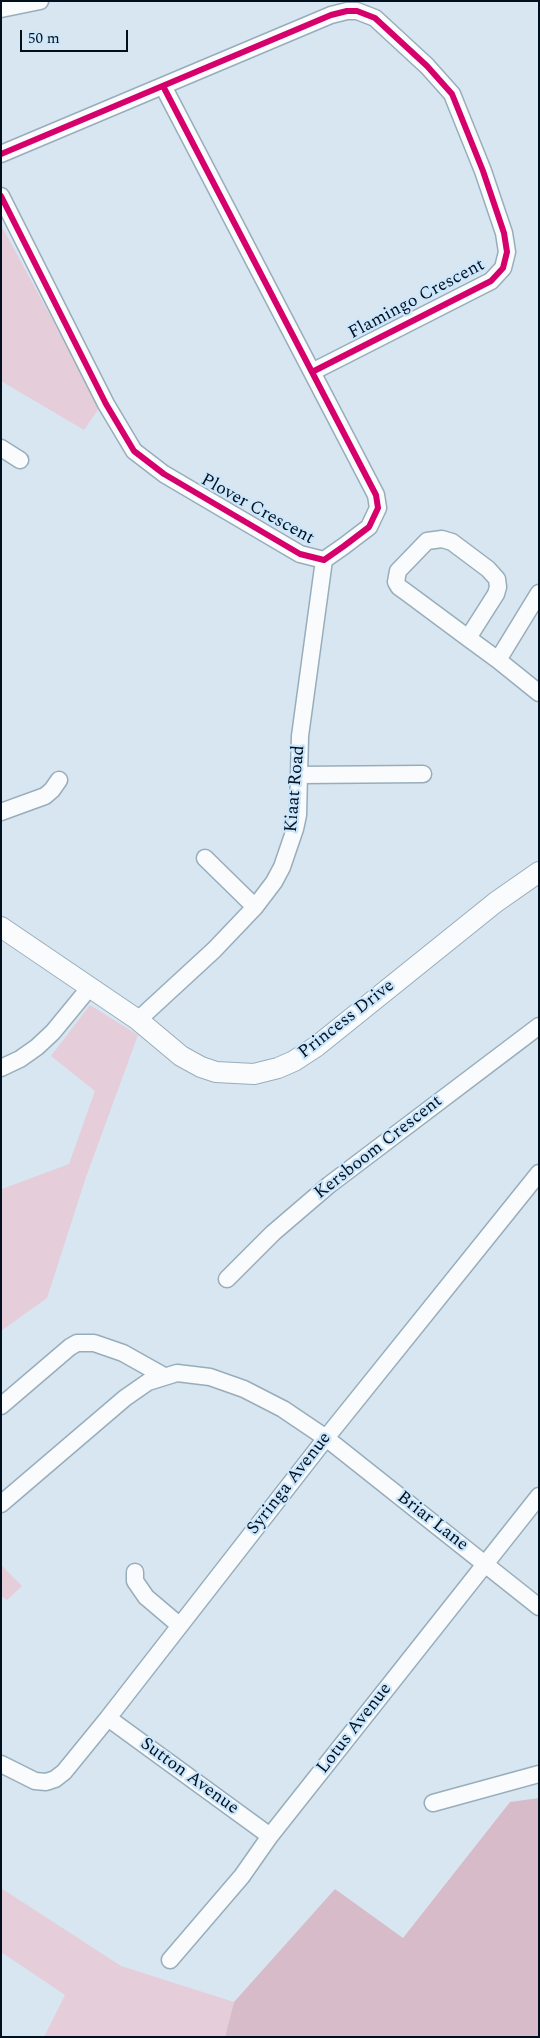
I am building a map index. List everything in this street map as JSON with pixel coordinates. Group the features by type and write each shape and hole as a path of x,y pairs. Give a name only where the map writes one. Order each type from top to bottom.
{"street":[{"path":"1,9 40,1"},
{"name":"Flamingo Crescent","path":"1,154 314,21 347,11 367,14 376,18 427,66 452,94 504,233 507,252 503,268 491,281 312,372"},
{"name":"Plover Crescent","path":"1,196 106,404 134,451 164,474 300,554 324,560 358,537 369,527 378,508 376,495 162,86"},
{"path":"1,448 20,460"},
{"path":"468,638 496,594 498,587 497,579 488,569 452,542 442,539 427,541 398,571 396,582 399,587 468,638 498,660 539,693"},
{"name":"Kiaat Road","path":"138,1020 214,950 255,907 274,882 290,847 298,815 300,736 324,560"},
{"path":"498,660 539,593"},
{"path":"300,775 423,774"},
{"path":"1,812 45,796 59,780"},
{"path":"204,858 255,907"},
{"name":"Princess Drive","path":"1,927 138,1020 181,1056 216,1072 254,1074 278,1068 294,1061 317,1046 475,918 529,877 539,872"},
{"path":"1,1068 20,1059 37,1047 53,1032 90,987"},
{"name":"Kersboom Crescent","path":"227,1279 273,1233 329,1185 539,1026"},
{"name":"Syringa Avenue","path":"1,1764 35,1781 46,1782 64,1772 326,1438 539,1173"},
{"path":"1,1406 77,1343 94,1343 123,1353 164,1376"},
{"name":"Briar Lane","path":"164,1376 177,1373 200,1375 244,1389 283,1409 326,1438 539,1607"},
{"path":"1,1504 126,1398 148,1382 164,1376"},
{"name":"Lotus Avenue","path":"170,1960 242,1876 270,1836 539,1496"},
{"path":"135,1572 135,1581 146,1597 179,1625"},
{"name":"Sutton Avenue","path":"108,1718 270,1836"},
{"path":"433,1803 539,1774"}],"shaded area":[{"path":"1,225 100,407 84,430 1,381"},
{"path":"90,1005 138,1035 86,1177 47,1298 1,1331 1,1191 69,1164 95,1091 51,1056"},
{"path":"1,1565 22,1586 7,1600 1,1596"},
{"path":"539,1798 539,2037 225,2037 234,2002 335,1889 403,1938 510,1802"},
{"path":"1,1888 121,1966 234,2002 225,2037 44,2037 65,1995 1,1952"}],"cycle path":[{"path":"1,154 331,15 347,11 357,11 375,18 427,66 452,94 483,171 504,233 507,252 503,268 491,281 312,372"},
{"path":"1,196 106,404 134,451 164,474 300,554 324,560 369,527 378,508 376,495 163,86"}]}
